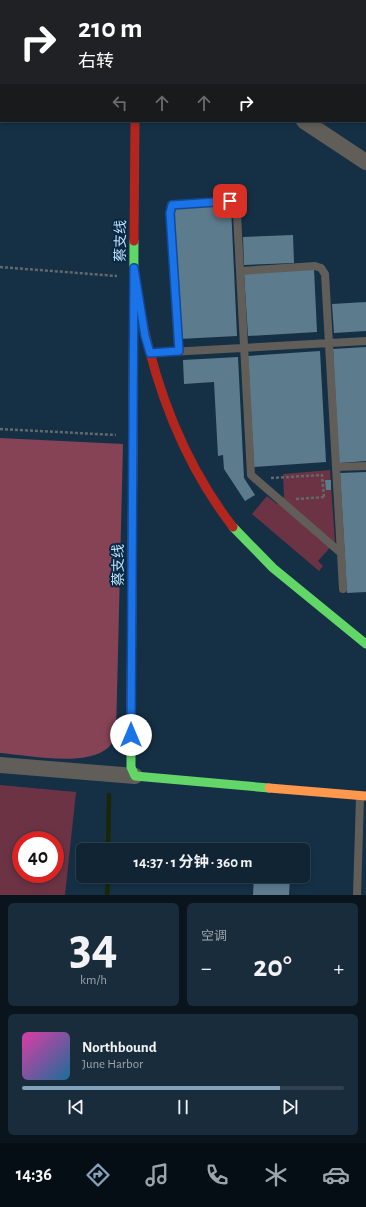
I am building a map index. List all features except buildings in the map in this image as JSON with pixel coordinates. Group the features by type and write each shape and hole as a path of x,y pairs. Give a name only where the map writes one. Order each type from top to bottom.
{"street":[{"name":"蔡支线","path":"135,122 131,767 135,776"},
{"path":"306,122 366,162"},
{"path":"134,268 145,336 163,399 186,456 238,534 260,557 366,644"},
{"path":"0,765 363,796"}],"lane":[{"path":"179,351 170,213 172,205 230,201 234,203 237,209 251,475 341,553"},
{"path":"240,271 321,268 325,274 343,589"},
{"path":"150,353 366,340"},
{"path":"336,467 366,466"},
{"path":"357,895 363,796"}],"path":[{"path":"0,267 134,278"},
{"path":"0,429 133,436"},
{"path":"255,479 322,475 324,497"},
{"path":"280,500 337,496"}],"shaded area":[{"path":"0,438 123,444 116,734 109,747 99,753 86,757 56,759 0,753"},
{"path":"330,470 335,542 318,561 323,566 319,571 252,514 267,496 277,504 284,497 283,474"},
{"path":"0,785 76,792 65,895 0,895"}],"waterway":[{"path":"108,843 109,795"},
{"path":"107,895 108,883"}],"traffic: fast":[{"path":"133,425 134,241"},
{"path":"233,527 273,568 366,644"},
{"path":"131,729 131,767 135,776 269,788"}],"traffic: slow":[{"path":"131,729 133,425"},
{"path":"269,788 366,796"}],"traffic: jam":[{"path":"134,241 135,122"},
{"path":"142,319 156,375 165,402 187,454 216,503 233,527"}],"route":[{"path":"131,735 134,268 145,336 150,353 179,351 170,213 172,205 230,201"}]}
